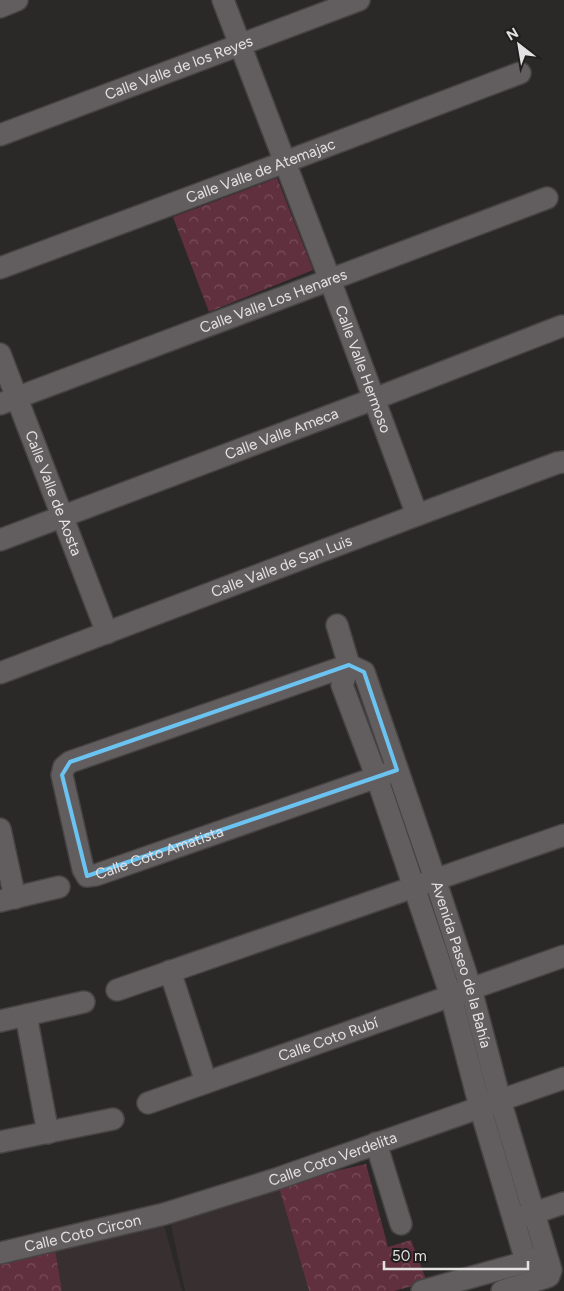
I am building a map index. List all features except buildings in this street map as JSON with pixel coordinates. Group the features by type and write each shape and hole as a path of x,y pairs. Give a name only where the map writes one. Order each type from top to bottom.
{"street":[{"path":"0,6 17,0"},
{"name":"Calle Valle Hermoso","path":"223,0 417,515"},
{"name":"Calle Valle de los Reyes","path":"0,135 359,0"},
{"name":"Calle Valle de Atemajac","path":"0,268 520,73"},
{"name":"Calle Valle Los Henares","path":"8,401 547,198"},
{"name":"Calle Valle Ameca","path":"0,540 562,326"},
{"name":"Calle Valle de Aosta","path":"0,354 8,401 62,516 107,633"},
{"name":"Calle Valle de San Luis","path":"0,673 417,515 564,462"},
{"name":"Avenida Paseo de la Bahía","path":"337,625 349,666 342,685 377,778 490,1104 534,1213 548,1266"},
{"name":"Avenida Paseo de la Bahía","path":"349,666 364,672 471,990 490,1104 514,1220 526,1261"},
{"name":"Calle Coto Amatista","path":"349,666 70,762 64,767 62,774 83,869 87,876 96,875 397,770"},
{"path":"0,830 7,899 58,887"},
{"path":"117,990 564,835"},
{"name":"Calle Coto Rubí","path":"148,1103 564,956"},
{"path":"170,971 206,1082"},
{"path":"0,1021 84,1002"},
{"path":"26,1015 48,1133"},
{"name":"Calle Coto Verdelita","path":"164,1214 276,1179 564,1078"},
{"path":"0,1142 113,1118"},
{"path":"376,1143 401,1224"},
{"path":"514,1220 564,1203"},
{"name":"Calle Coto Circon","path":"0,1253 164,1214"},
{"path":"422,1291 526,1261 548,1266 544,1278 502,1291"}],"highlighted area":[{"path":"349,665 364,672 397,770 87,876 62,775 70,762"}],"shaded area":[{"path":"278,1184 309,1291 185,1291 170,1220"},
{"path":"163,1221 182,1291 62,1291 55,1249"}],"green space":[{"path":"277,178 313,270 209,312 173,217"},
{"path":"366,1164 388,1247 411,1240 427,1282 394,1291 309,1291 278,1184"},
{"path":"55,1249 62,1291 0,1291 0,1263"}]}
